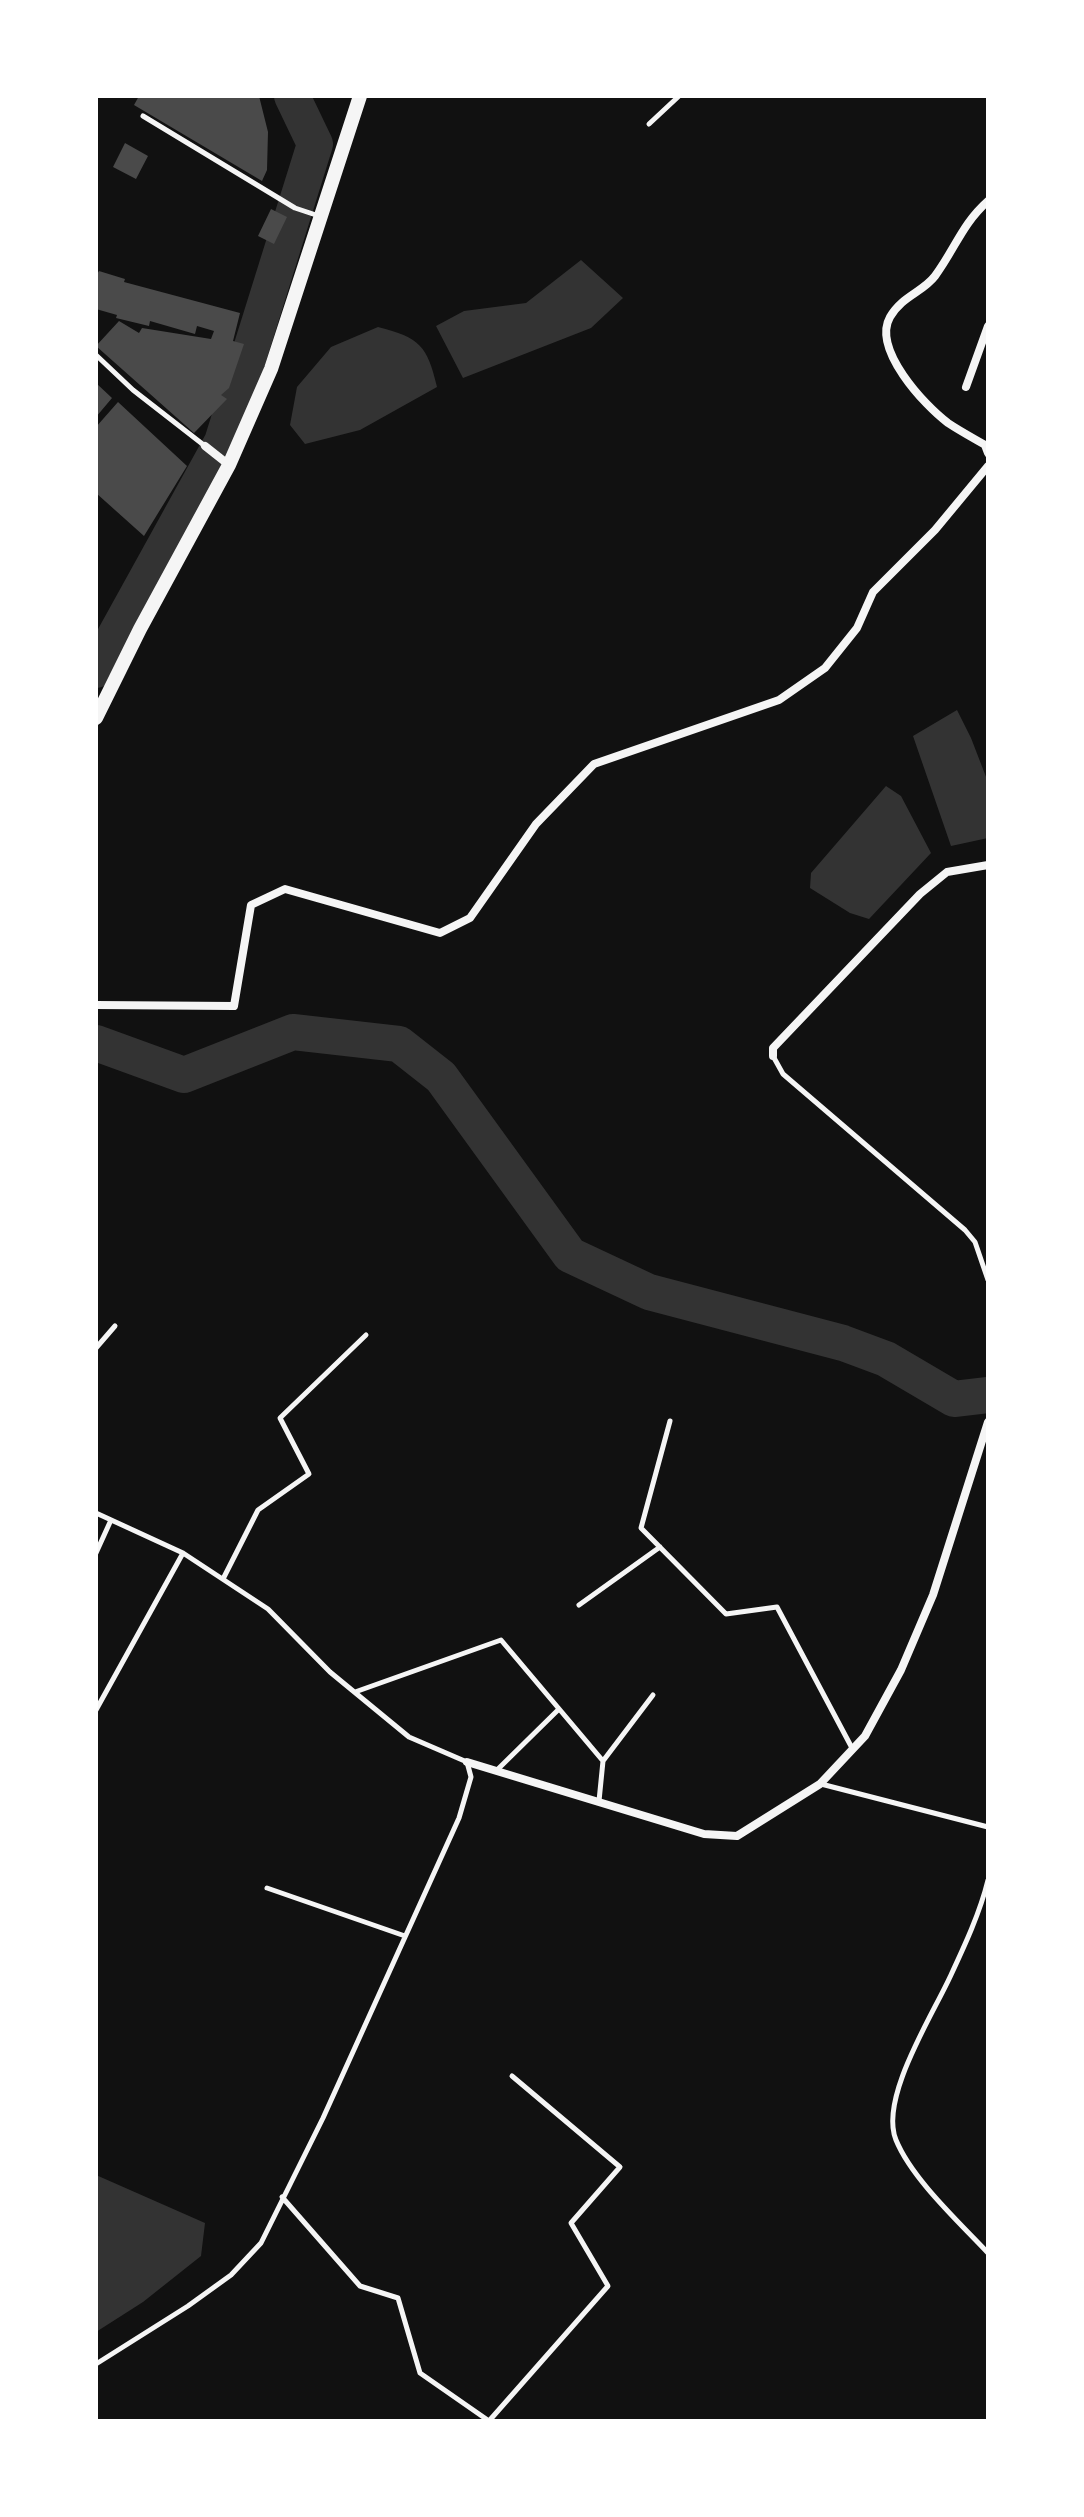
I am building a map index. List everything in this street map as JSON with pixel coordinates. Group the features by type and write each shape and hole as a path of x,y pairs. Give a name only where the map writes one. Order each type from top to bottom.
{"street":[{"path":"96,718 228,464 271,369 360,96"},
{"path":"988,201 971,217 934,278 906,297 889,319 886,341 896,366 916,390 947,422 985,445 988,453"},
{"path":"966,387 988,326"},
{"path":"205,446 228,464"},
{"path":"96,1005 234,1006 251,905 285,889 440,933 470,918 536,824 594,764 779,700 825,668 857,628 873,592 935,530 988,466"},
{"path":"773,1056 773,1048 920,894 947,872 988,865"},
{"path":"467,1762 704,1834 737,1836 820,1784 865,1736 901,1670 933,1595 988,1422"}],"lane":[{"path":"649,124 679,96"},
{"path":"143,116 295,208 320,216"},
{"path":"96,355 133,390 205,446"},
{"path":"773,1056 783,1074 965,1230 975,1242 988,1280"},
{"path":"96,1348 115,1326"},
{"path":"223,1579 258,1510 309,1474 280,1418 366,1335"},
{"path":"670,1421 641,1528 726,1614 777,1607 852,1749"},
{"path":"96,1513 183,1553 268,1609 330,1672 409,1737 467,1762 471,1777 459,1818 323,2118 261,2243 231,2275 96,2364"},
{"path":"96,1553 111,1520"},
{"path":"579,1605 660,1547"},
{"path":"96,1710 183,1553"},
{"path":"355,1692 501,1640 603,1761"},
{"path":"599,1802 603,1761 653,1695"},
{"path":"496,1770 559,1709"},
{"path":"820,1784 988,1827"},
{"path":"988,1880 951,1976 922,2033 896,2095 892,2121 896,2139 910,2166 988,2253"},
{"path":"267,1888 405,1936"},
{"path":"282,2197 360,2286 398,2298 420,2373 489,2421 608,2286 571,2223 620,2167 512,2076"}],"shaded area":[{"path":"581,260 623,298 591,328 463,378 436,326 464,311 526,303"},
{"path":"378,327 404,335 420,345 437,387 360,430 305,444 290,425 297,387 331,347"},
{"path":"957,710 988,782 988,838 951,846 913,736"},
{"path":"886,786 901,796 931,853 869,919 850,913 810,888 811,873"},
{"path":"96,2175 205,2223 201,2256 143,2302 96,2332"}],"building":[{"path":"139,96 259,96 268,132 267,170 262,181 134,105"},
{"path":"125,143 148,156 136,179 113,167"},
{"path":"271,209 287,217 274,244 258,236"},
{"path":"99,271 125,279 124,282 240,313 233,341 244,344 229,388 221,395 227,399 194,433 96,346 119,321 139,333 142,328 211,339 214,331 197,326 195,334 150,321 149,326 116,318 117,315 96,309 96,276"},
{"path":"96,383 112,398 96,417"},
{"path":"118,402 187,466 144,536 96,493 96,427"}],"waterway":[{"path":"96,670 222,442 315,144 292,96"},
{"path":"96,1043 184,1075 293,1032 399,1044 441,1077 570,1255 649,1292 843,1343 886,1359 954,1399 988,1395"}]}
